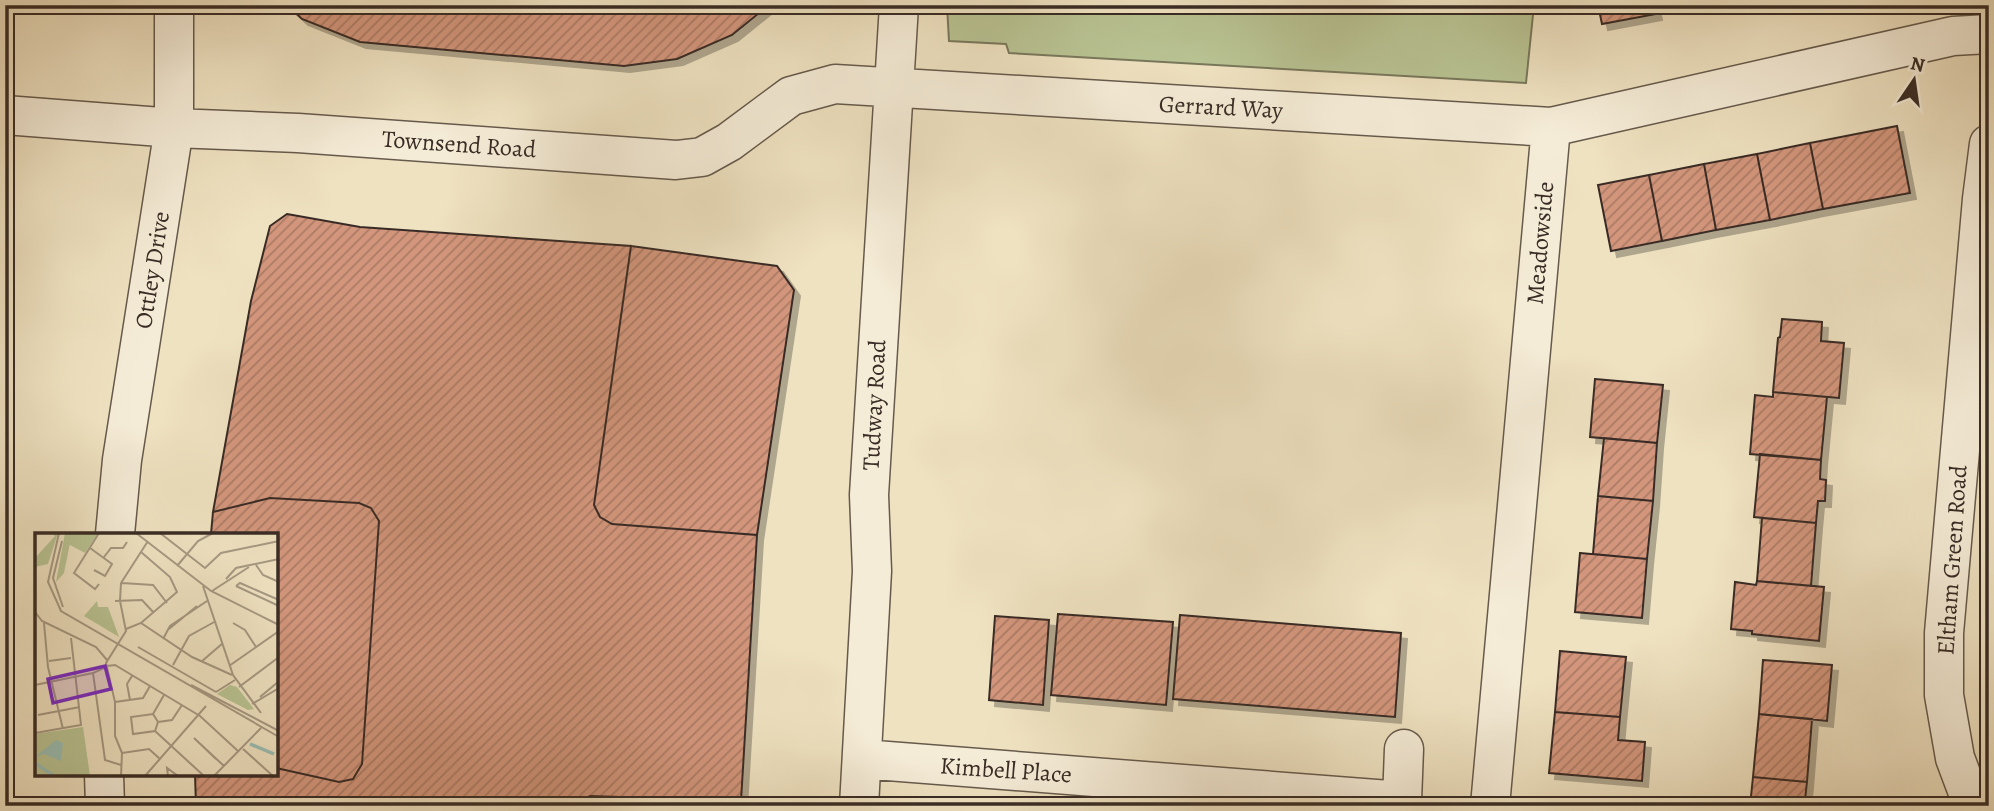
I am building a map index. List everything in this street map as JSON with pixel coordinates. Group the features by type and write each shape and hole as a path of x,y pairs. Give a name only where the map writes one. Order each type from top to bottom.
{"street":[{"name":"Ottley Drive","path":"115,533 122,460 174,128 174,5"},
{"name":"Tudway Road","path":"859,806 872,571 869,495 899,5"},
{"path":"1550,127 1953,36 1989,34"},
{"name":"Townsend Road","path":"5,114 174,128 298,133 676,160 702,157 729,142 791,96 835,84 892,87"},
{"name":"Gerrard Way","path":"892,87 1550,127"},
{"name":"Meadowside","path":"1490,806 1550,127"},
{"name":"Eltham Green Road","path":"1973,806 1955,758 1944,695 1944,633 1989,144"},
{"name":"Kimbell Place","path":"862,759 1402,803 1404,749"},
{"path":"104,776 105,806"}],"green space":[{"path":"947,5 1534,5 1526,83 1009,53 1006,44 949,41"}],"building":[{"path":"287,5 769,5 732,35 677,59 624,66 360,42 302,19"},
{"path":"1598,5 1654,5 1656,14 1602,24"},
{"path":"1897,126 1910,193 1823,209 1810,143"},
{"path":"1810,143 1823,209 1770,220 1757,154"},
{"path":"1757,154 1770,220 1716,230 1704,164"},
{"path":"1704,164 1716,230 1662,241 1649,175"},
{"path":"1649,175 1662,241 1611,251 1598,185"},
{"path":"287,214 360,227 631,246 594,505 600,517 612,524 757,535 741,801 590,796 576,806 196,806 195,776 278,776 278,768 339,782 353,779 362,764 379,521 371,508 359,503 270,498 213,512 251,301 270,226"},
{"path":"631,246 777,266 794,290 757,535 612,524 600,517 594,505"},
{"path":"1782,319 1822,322 1821,341 1844,343 1839,398 1773,392"},
{"path":"1595,379 1663,385 1657,443 1590,437"},
{"path":"1773,392 1827,397 1821,460 1750,454 1755,395 1773,397"},
{"path":"1604,438 1657,443 1653,501 1598,496"},
{"path":"1760,454 1821,460 1820,479 1826,480 1825,501 1818,501 1816,523 1754,517"},
{"path":"1598,496 1653,501 1647,559 1593,554"},
{"path":"270,498 359,503 371,508 379,521 362,764 353,779 339,782 278,768 278,533 211,533 213,512"},
{"path":"1762,518 1816,523 1811,586 1757,581"},
{"path":"1580,553 1647,559 1642,618 1575,612"},
{"path":"1757,581 1824,587 1819,641 1752,634 1752,631 1731,629 1735,582 1756,585"},
{"path":"1058,614 1173,622 1166,705 1051,695"},
{"path":"1180,615 1401,633 1395,717 1173,699"},
{"path":"995,616 1049,620 1043,705 989,700"},
{"path":"1560,651 1626,657 1620,717 1555,712"},
{"path":"1763,660 1832,665 1827,721 1759,714"},
{"path":"1555,712 1620,717 1618,740 1645,742 1642,781 1549,773"},
{"path":"1759,714 1812,719 1807,782 1753,777"},
{"path":"1753,777 1807,782 1805,800 1818,801 1817,806 1750,806"},
{"path":"590,796 741,801 740,806 576,806"}]}
